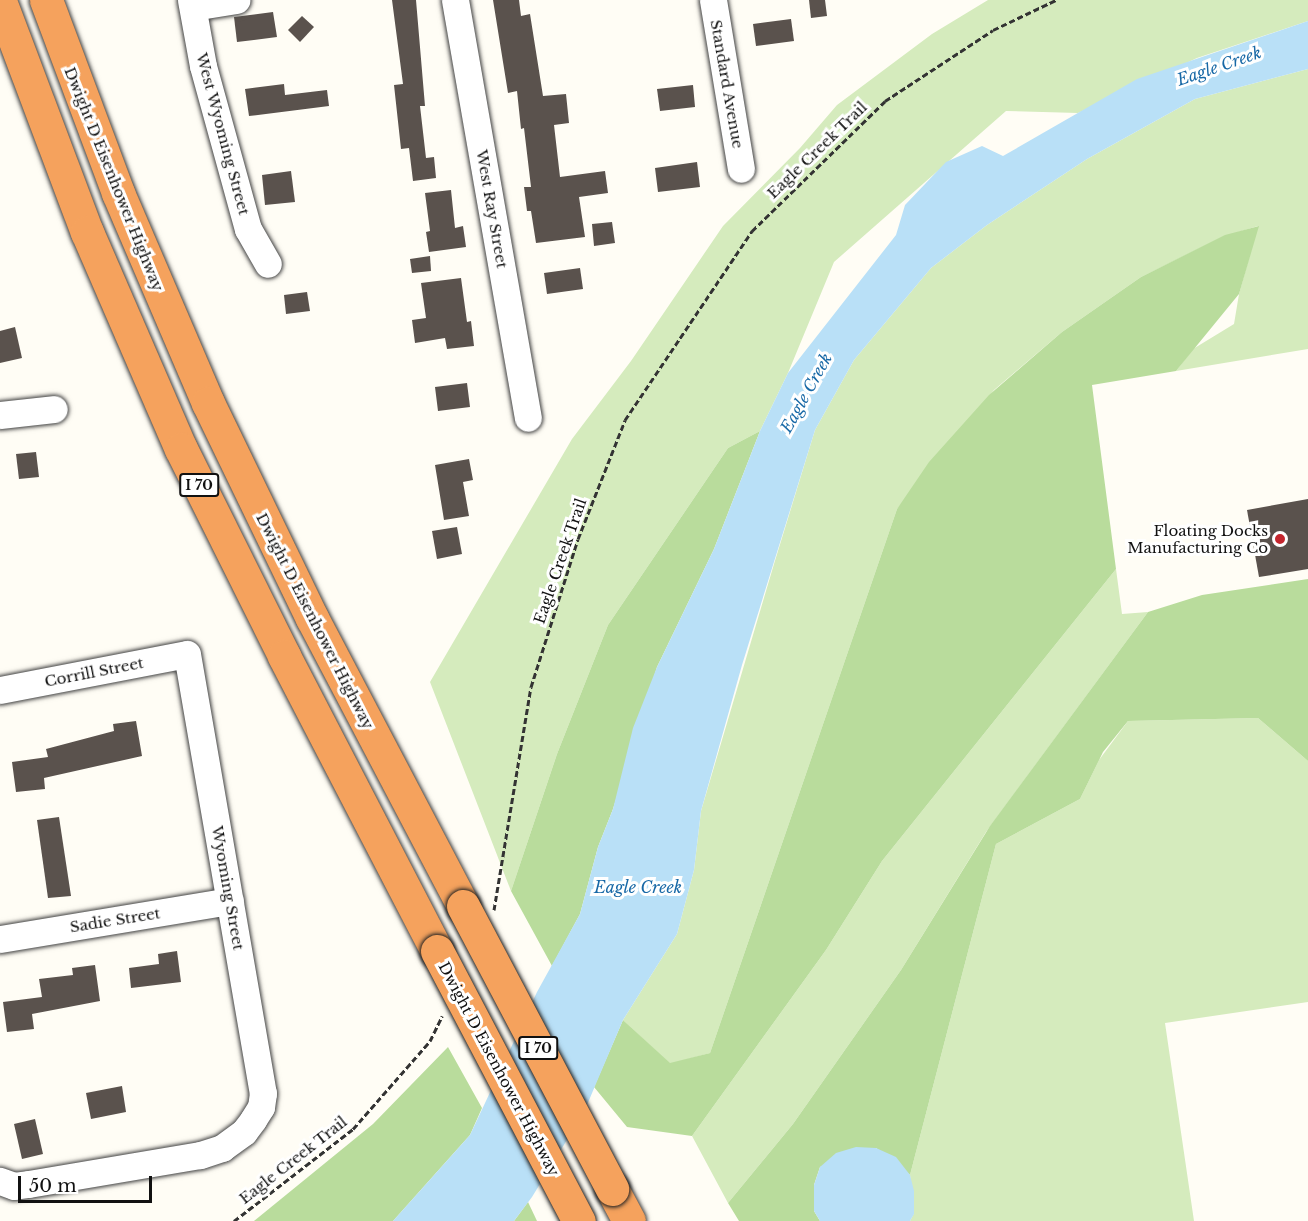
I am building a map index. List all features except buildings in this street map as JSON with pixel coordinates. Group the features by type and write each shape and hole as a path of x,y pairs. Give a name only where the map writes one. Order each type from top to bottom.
{"highway":[{"name":"Dwight D Eisenhower Highway","path":"46,0 118,193 208,403 276,546 477,911 629,1221"},
{"name":"Dwight D Eisenhower Highway","path":"0,1 87,232 181,449 284,656 579,1221"}],"street":[{"path":"192,3 236,0"},
{"name":"West Ray Street","path":"455,0 528,418"},
{"name":"Standard Avenue","path":"713,0 741,169"},
{"name":"West Wyoming Street","path":"192,3 203,66 248,229 268,264"},
{"path":"0,415 54,409"},
{"name":"Corrill Street","path":"0,690 187,654"},
{"name":"Wyoming Street","path":"0,1181 14,1186 28,1185 200,1155 222,1148 244,1132 261,1107 263,1093 187,654"},
{"name":"Sadie Street","path":"0,939 230,901"}],"path":[{"name":"Eagle Creek Trail","path":"477,911 496,905 531,687 578,539 625,420 745,240 760,222 885,101 993,30 1056,0"},
{"name":"Eagle Creek Trail","path":"234,1221 353,1129 430,1041 446,1009"}],"green space":[{"path":"988,0 1308,0 1308,21 1197,58 1078,113 1006,111 834,262 788,373 760,431 728,448 608,625 557,754 511,891 430,682 572,439 631,361 723,226 800,148 837,105 932,34"},
{"path":"1308,69 1308,349 1176,371 1193,349 1234,324 1239,294 1258,226 1225,236 1141,277 1062,332 994,390 897,509 710,1053 670,1064 623,1020 677,934 694,870 701,811 815,430 854,360 931,268 987,225 1087,159 1195,99"},
{"path":"1259,226 1239,294 1176,371 1092,385 1116,569 882,861 826,950 692,1136 627,1127 594,1087 623,1020 670,1063 710,1053 897,509 929,462 989,395 1062,332 1141,277 1225,235"},
{"path":"760,431 714,549 657,667 613,809 598,847 580,914 552,966 511,891 557,754 608,625 728,448"},
{"path":"1116,569 1122,614 1148,612 986,832 901,970 793,1124 728,1203 692,1136 826,950 882,861"},
{"path":"1308,579 1308,761 1258,718 1128,721 1103,752 1080,799 996,844 910,1175 876,1148 820,1167 814,1185 814,1211 820,1221 739,1221 728,1203 793,1124 901,970 990,826 1148,612 1202,595"},
{"path":"1258,718 1308,761 1308,1002 1165,1023 1194,1221 910,1221 914,1213 910,1175 996,844 1080,799 1099,760 1128,721"},
{"path":"448,1047 482,1108 470,1135 393,1221 254,1221 373,1124"},
{"path":"528,1202 537,1221 514,1221"}],"water":[{"name":"Eagle Creek","path":"1308,21 1308,69 1195,99 1087,159 987,225 931,268 854,360 815,430 742,665 701,811 694,870 677,934 623,1020 584,1112 532,1197 514,1221 393,1221 470,1135 537,992 580,914 598,847 613,809 633,728 657,667 714,549 760,431 788,373 896,235 905,205 946,162 982,146 1003,156 1137,79"},
{"path":"856,1147 876,1148 896,1157 910,1175 914,1191 914,1214 910,1221 820,1221 814,1211 814,1185 820,1167 836,1153"}],"place":[{"name":"Floating Docks Manufacturing Co","path":"1280,539"}]}
